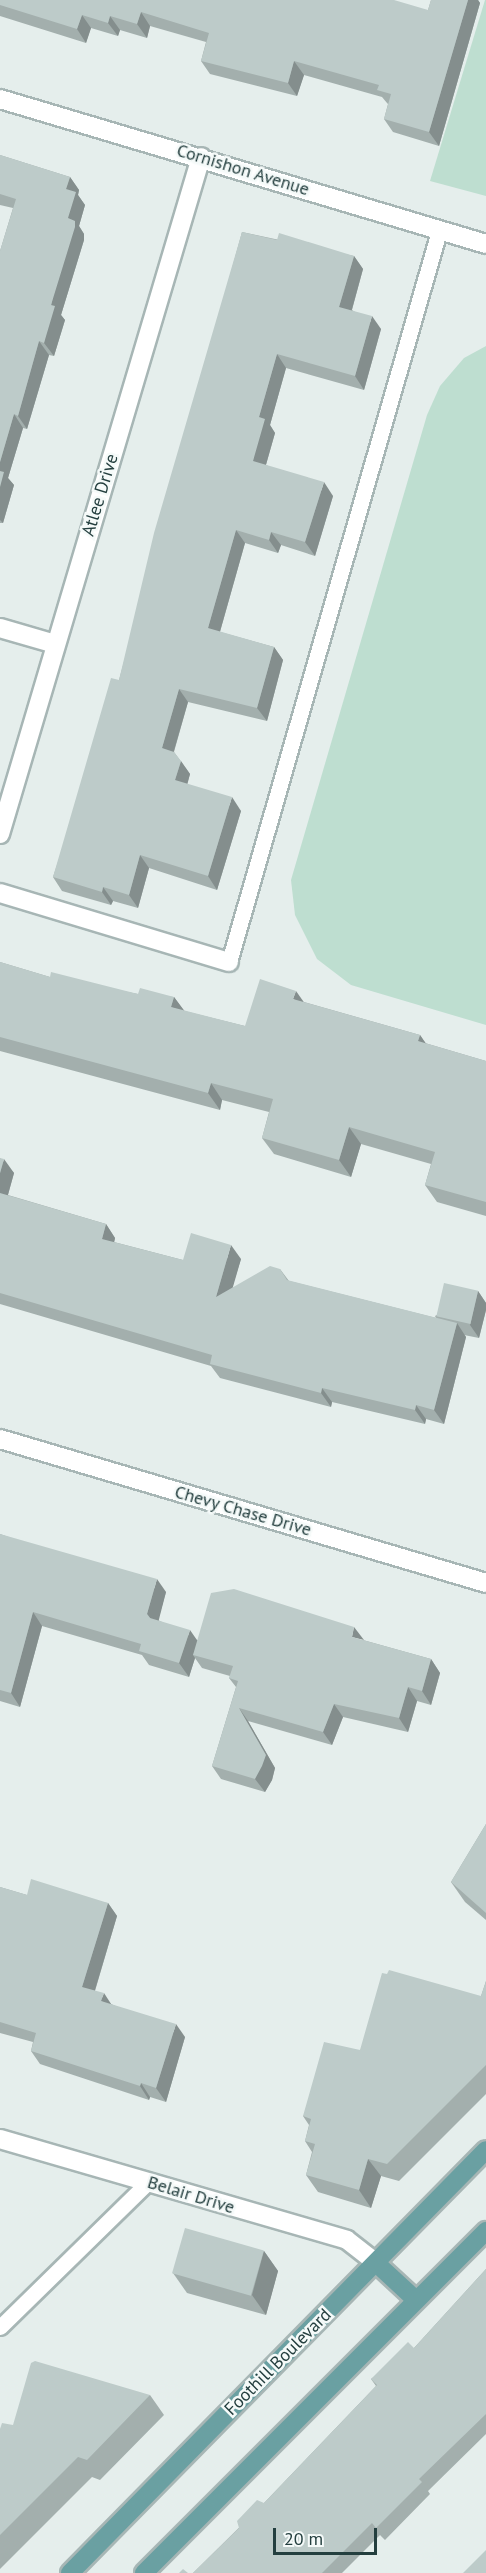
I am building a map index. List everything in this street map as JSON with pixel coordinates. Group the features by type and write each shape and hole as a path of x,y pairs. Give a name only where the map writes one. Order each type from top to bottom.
{"main road":[{"name":"Foothill Boulevard","path":"70,2573 486,2150"},
{"path":"144,2573 486,2231"},
{"path":"376,2263 416,2300"}],"street":[{"name":"Cornishon Avenue","path":"0,99 201,157 486,244"},
{"name":"Atlee Drive","path":"0,834 201,157"},
{"path":"0,628 55,644"},
{"path":"0,893 229,962"},
{"name":"Chevy Chase Drive","path":"0,1439 486,1582"},
{"name":"Belair Drive","path":"0,2139 347,2240 376,2263"}],"lane":[{"path":"229,962 439,231"},
{"path":"0,2326 148,2182"}],"green space":[{"path":"486,0 486,196 430,181"},
{"path":"486,346 486,1025 351,985 317,959 295,915 291,880 427,415 440,386 464,358"}],"building":[{"path":"0,0 394,0 428,10 431,0 468,0 429,132 384,119 391,94 377,90 379,85 294,61 288,83 201,61 209,33 141,12 137,24 110,16 108,23 82,15 77,29 0,5"},
{"path":"0,155 70,177 66,189 76,192 68,218 75,221 75,227 51,305 55,306 44,343 39,341 18,416 14,414 0,462 0,251 16,199 0,194"},
{"path":"242,232 277,240 279,233 354,256 339,307 372,316 355,376 277,354 259,417 265,419 253,461 324,482 305,542 271,532 269,540 236,530 208,628 274,647 257,708 179,689 162,748 174,752 181,761 175,780 232,797 208,876 140,855 129,895 103,887 102,892 53,877 111,678 119,680 154,533"},
{"path":"0,471 4,472 0,487"},
{"path":"0,962 50,977 51,972 138,994 140,988 174,997 171,1007 245,1026 260,979 296,991 293,999 420,1035 418,1041 486,1061 486,1202 425,1185 435,1152 349,1127 339,1160 262,1138 273,1099 211,1083 208,1093 0,1037"},
{"path":"0,1158 4,1159 0,1173"},
{"path":"0,1193 106,1224 102,1239 183,1260 191,1233 231,1245 216,1297 270,1266 280,1269 287,1280 457,1323 434,1410 416,1405 415,1410 322,1388 321,1393 210,1364 212,1355 0,1293"},
{"path":"444,1283 478,1291 470,1324 436,1316"},
{"path":"0,1534 157,1579 147,1614 150,1618 190,1630 179,1663 139,1651 141,1644 33,1612 11,1693 0,1690"},
{"path":"234,1589 354,1627 352,1637 431,1659 422,1691 408,1687 399,1718 334,1704 323,1732 239,1708 266,1755 262,1766 255,1779 212,1766 238,1681 229,1678 233,1666 193,1655 211,1593"},
{"path":"486,1824 486,1913 451,1882"},
{"path":"31,1879 108,1903 82,1987 104,1993 101,2001 176,2024 156,2088 141,2083 140,2086 31,2051 36,2033 0,2022 0,1887 27,1895"},
{"path":"389,1970 481,1996 486,1981 486,2065 387,2164 368,2159 359,2190 306,2175 315,2144 305,2141 311,2119 303,2116 324,2042 360,2050 382,1973 387,1974"},
{"path":"185,2228 264,2251 251,2296 172,2273"},
{"path":"486,2269 486,2414 419,2479 422,2482 376,2528 372,2523 322,2573 193,2573 239,2528 237,2521 257,2500 264,2503 377,2385 371,2379 408,2342 414,2348"},
{"path":"35,2361 150,2395 87,2460 78,2457 0,2535 0,2429 2,2423 13,2425 31,2363"},
{"path":"486,2550 486,2573 463,2573"}]}
